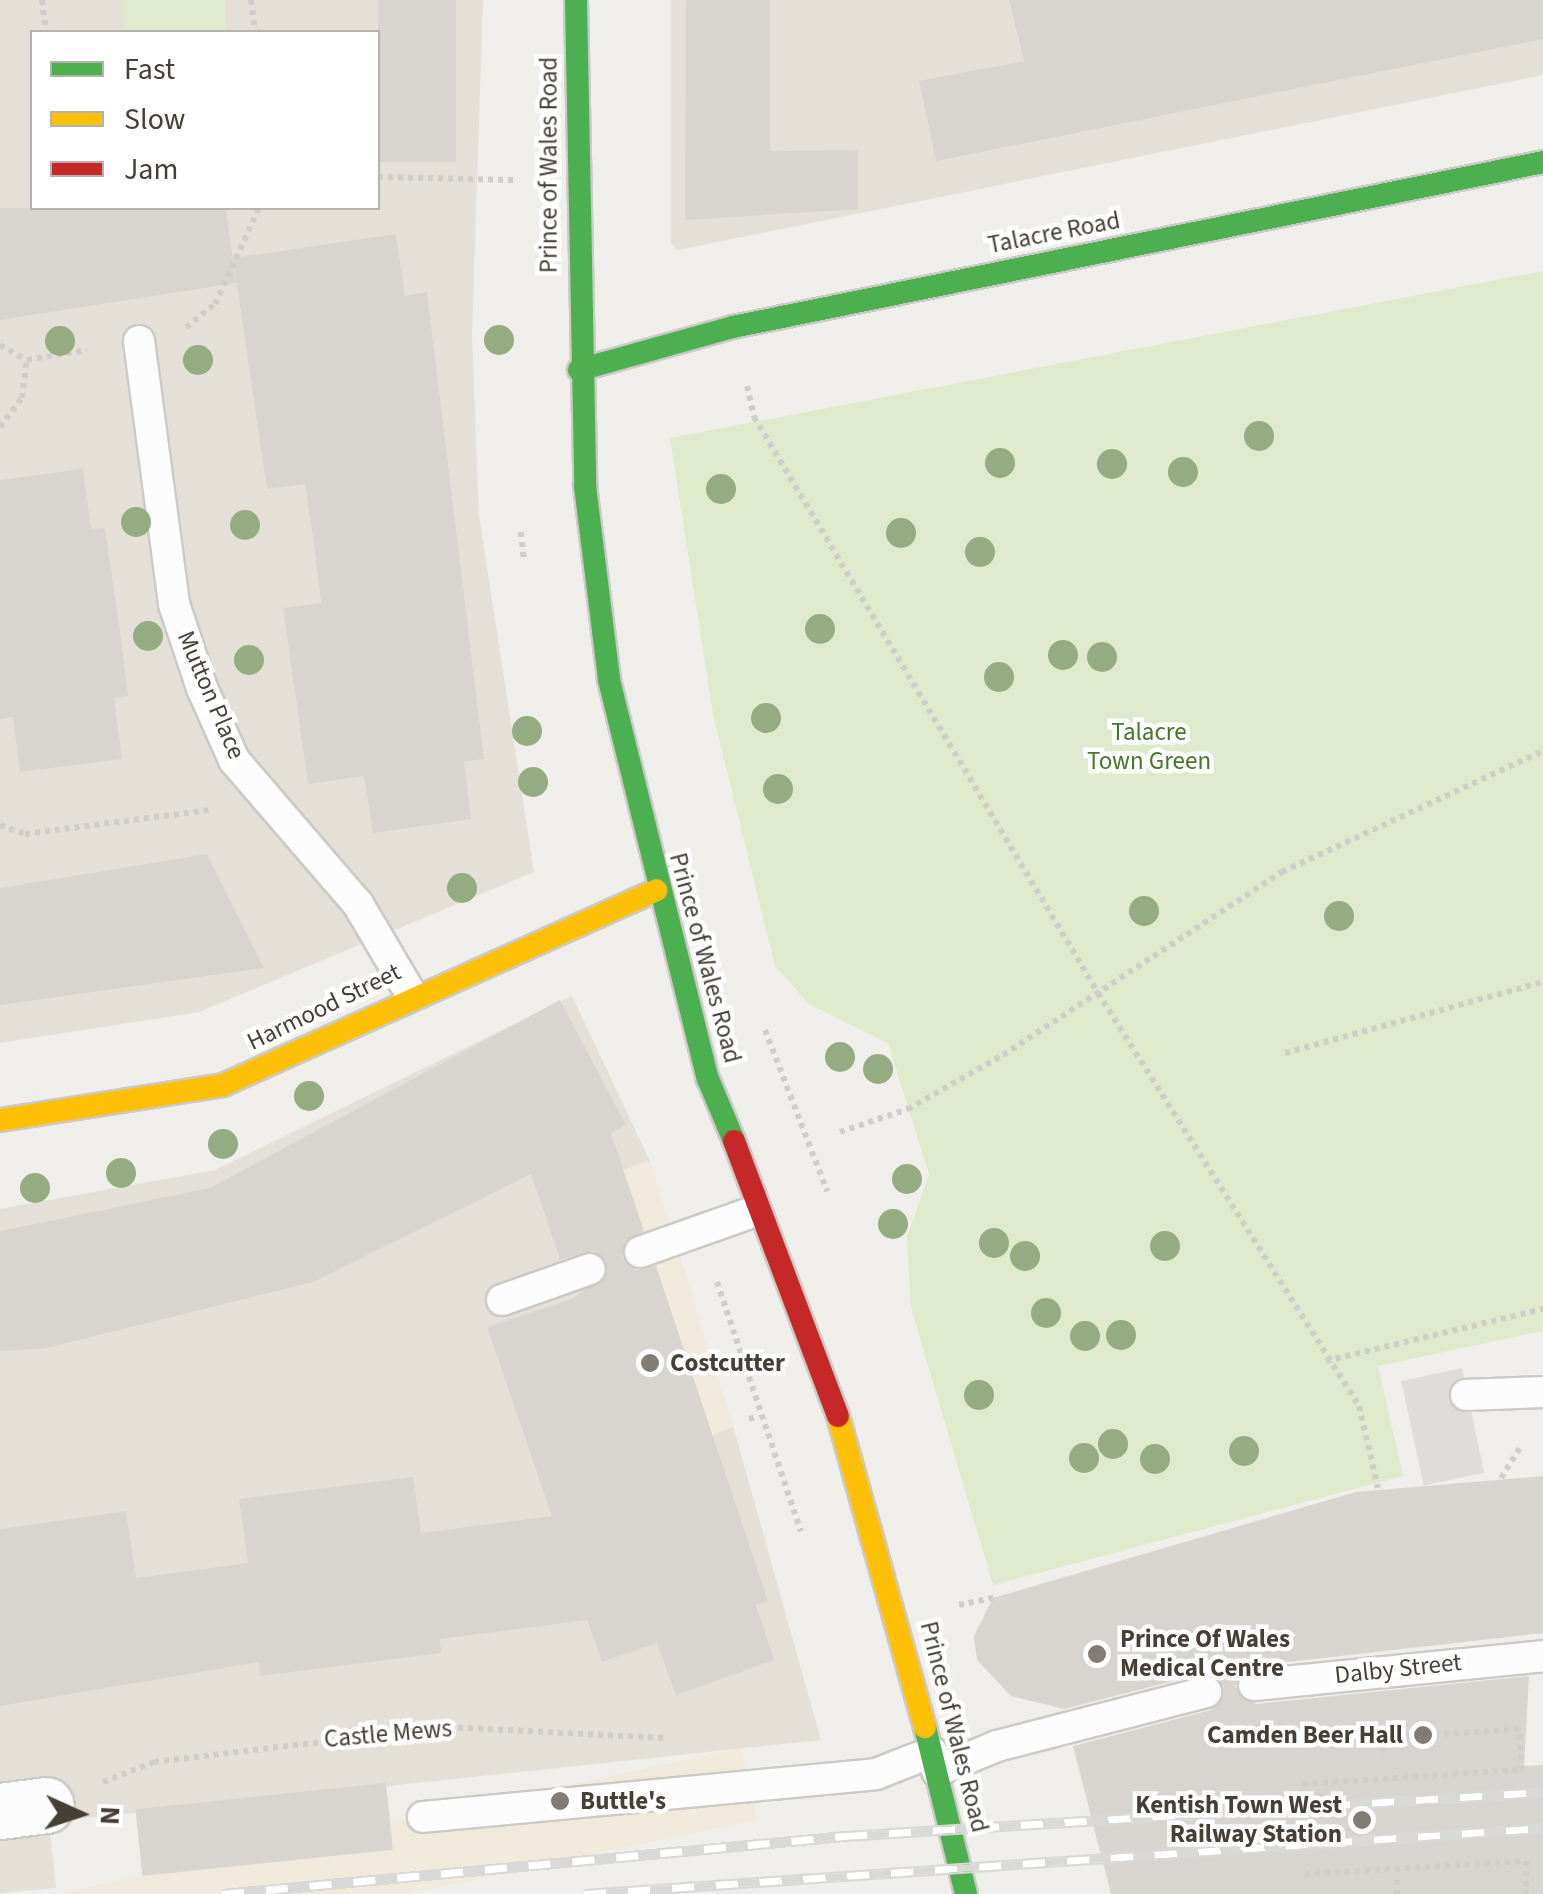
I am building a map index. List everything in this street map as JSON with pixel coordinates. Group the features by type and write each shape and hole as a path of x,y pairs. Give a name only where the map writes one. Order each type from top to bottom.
{"street":[{"name":"Prince of Wales Road","path":"576,0 579,370 598,619 656,890 756,1210 815,1340 935,1761 966,1894"},
{"name":"Talacre Road","path":"579,370 734,326 1543,162"},
{"name":"Harmood Street","path":"0,1120 223,1085 411,994 656,890"}],"lane":[{"name":"Mutton Place","path":"139,341 174,604 234,760 358,904 411,994"},
{"path":"640,1252 756,1210"},
{"path":"502,1300 590,1269"},
{"path":"1466,1395 1543,1392"},
{"name":"Dalby Street","path":"1254,1685 1543,1656"},
{"path":"424,1817 876,1774 1206,1692"}],"path":[{"path":"42,0 46,30"},
{"path":"251,0 254,30"},
{"path":"380,177 576,181"},
{"path":"734,326 754,417 1098,993 1326,1361 1359,1406 1378,1488"},
{"path":"0,428 22,398 27,360"},
{"path":"840,1132 908,1109 1098,993 1282,872 1543,751"},
{"path":"0,825 25,834 271,802"},
{"path":"1284,1053 1543,982"},
{"path":"1326,1361 1543,1309"},
{"path":"1501,1478 1520,1448"},
{"name":"Castle Mews","path":"23,1808 154,1762 276,1744 448,1726 672,1737"},
{"path":"1303,1784 1522,1770 1519,1728 1382,1738 1384,1756"},
{"path":"1305,1874 1526,1861 1526,1894"},
{"path":"1396,1880 1397,1894"}],"shaded area":[{"path":"0,0 483,0 472,335 479,515 534,872 199,1012 0,1043"},
{"path":"671,0 1543,0 1543,75 678,250 671,244"},
{"path":"572,996 650,1161 540,1198 559,1257 712,1435 733,1426 821,1740 49,1822 56,1888 0,1893 0,1209 215,1170"},
{"path":"650,1161 733,1426 644,1456 588,1293 559,1257 539,1199"},
{"path":"1462,1368 1484,1473 1424,1486 1401,1381"},
{"path":"742,1748 757,1819 406,1894 60,1893"}],"green space":[{"path":"124,0 225,0 225,30 124,30"},
{"name":"Talacre Town Green","path":"1543,271 1543,1331 1378,1366 1403,1476 993,1585 911,1308 907,1237 929,1174 888,1043 810,1005 775,966 713,714 670,438"}],"building":[{"path":"378,0 456,0 456,162 380,162"},
{"path":"686,0 770,0 770,151 858,150 858,209 685,220"},
{"path":"1009,0 1543,0 1543,39 936,161 919,81 1024,61"},
{"path":"0,208 226,210 236,283 0,320"},
{"path":"396,234 405,296 427,292 484,759 464,761 471,819 373,833 364,776 308,784 283,608 321,603 314,544 305,484 267,489 233,258"},
{"path":"83,469 91,529 105,528 121,639 128,696 114,698 122,759 20,772 13,717 0,719 0,480"},
{"path":"207,854 264,968 0,1005 0,888"},
{"path":"560,1000 626,1125 611,1133 644,1231 625,1241 622,1257 636,1270 656,1266 768,1601 756,1605 774,1660 676,1695 657,1643 602,1662 587,1620 440,1639 441,1653 260,1676 259,1662 0,1706 0,1529 126,1511 136,1578 248,1563 239,1499 413,1477 421,1533 552,1516 487,1327 574,1298 608,1271 594,1251 560,1260 531,1174 313,1282 42,1349 0,1351 0,1231 210,1188"},
{"path":"1543,1476 1543,1633 1252,1666 1235,1686 1256,1704 1529,1676 1524,1766 1543,1765 1543,1894 1111,1894 1073,1746 1211,1710 1224,1686 1201,1674 1064,1709 1011,1696 977,1660 974,1636 993,1598 1356,1492"},
{"path":"386,1783 393,1850 142,1876 135,1809"}],"railway":[{"path":"222,1894 845,1836 1543,1792"},
{"path":"584,1894 1543,1828"}],"traffic: fast":[{"path":"576,0 585,486 609,680 708,1079 734,1141"},
{"path":"579,370 733,327 1543,162"},
{"path":"925,1727 966,1894"}],"traffic: slow":[{"path":"0,1120 223,1085 656,890"},
{"path":"838,1416 925,1727"}],"traffic: jam":[{"path":"734,1141 838,1416"}],"place":[{"name":"Costcutter","path":"650,1363"},
{"name":"Prince Of Wales Medical Centre","path":"1097,1654"},
{"name":"Camden Beer Hall","path":"1423,1735"},
{"name":"Buttle's","path":"560,1801"},
{"name":"Kentish Town West Railway Station","path":"1362,1820"}]}
